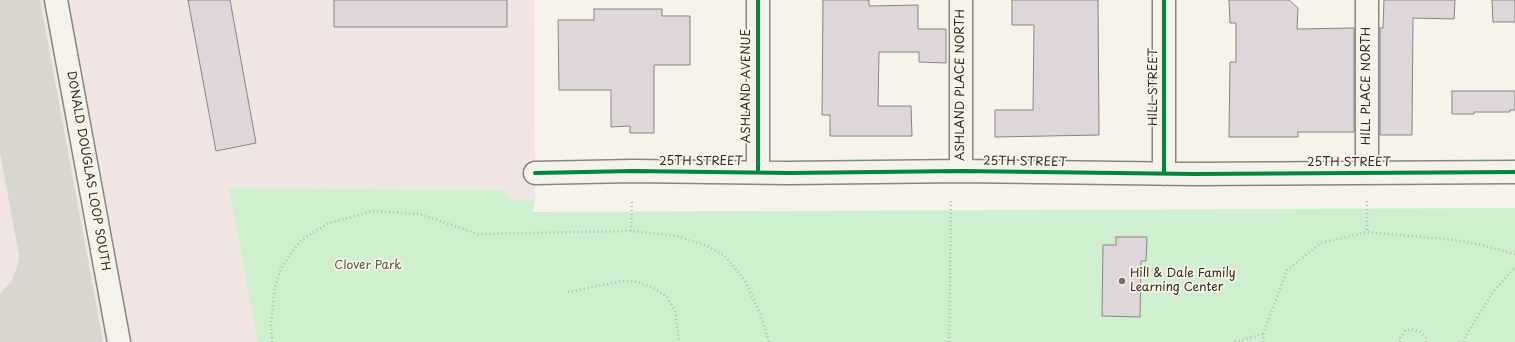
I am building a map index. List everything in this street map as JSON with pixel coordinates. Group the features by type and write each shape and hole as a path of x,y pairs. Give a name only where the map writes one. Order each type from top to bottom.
{"street":[{"name":"DONALD DOUGLAS LOOP SOUTH","path":"56,0 119,342"},
{"name":"ASHLAND AVENUE","path":"758,0 758,172"},
{"name":"ASHLAND PLACE NORTH","path":"961,0 961,170"},
{"name":"HILL STREET","path":"1164,0 1164,174"},
{"name":"HILL PLACE NORTH","path":"1367,0 1367,172"},
{"name":"25TH STREET","path":"535,173 633,171 795,173 961,170 1164,174 1515,172"}],"path":[{"path":"631,231 632,199"},
{"path":"948,342 951,201"},
{"path":"1367,201 1367,232"},
{"path":"272,342 271,322 275,288 281,268 302,240 329,223 373,211 419,214 478,234 631,231 676,236 707,246 724,255 744,279 760,313 769,342"},
{"path":"1263,342 1263,334 1287,270 1321,243 1367,232 1454,240 1477,244 1515,254"},
{"path":"1464,342 1464,339 1492,292 1515,267"},
{"path":"568,292 623,282 637,282 652,287 667,296 676,311 679,342"},
{"path":"1400,342 1400,338 1405,330 1412,329 1420,332 1426,338 1426,342"},
{"path":"1235,342 1263,334"}],"shaded area":[{"path":"0,0 534,0 535,199 511,200 502,190 230,188 258,342 0,342"}],"green space":[{"name":"Clover Park","path":"229,188 502,190 511,200 535,199 533,212 1515,208 1515,342 258,342"}],"building":[{"path":"188,0 230,0 256,143 216,151"},
{"path":"334,0 507,0 507,27 334,27"},
{"path":"823,0 869,0 869,6 918,5 918,29 946,29 946,63 919,62 919,52 879,52 878,106 911,106 912,136 830,136 830,115 822,115"},
{"path":"1012,0 1098,0 1099,135 995,137 995,110 1033,110 1034,25 1012,25"},
{"path":"1229,0 1289,0 1298,8 1297,29 1354,28 1354,132 1298,132 1298,137 1229,137 1230,62 1236,62 1236,23 1230,23"},
{"path":"1384,0 1455,0 1454,19 1413,18 1412,135 1380,135 1380,28 1383,28"},
{"path":"1492,0 1515,0 1515,22 1493,22"},
{"path":"594,9 662,9 662,16 690,16 690,65 654,65 654,133 630,133 630,126 611,127 611,90 559,90 558,20 594,20"},
{"path":"1452,91 1515,91 1515,110 1510,110 1510,112 1474,112 1474,114 1452,114"},
{"name":"Hill & Dale Family Learning Center","path":"1116,237 1147,237 1146,261 1141,261 1140,317 1102,316 1103,245 1116,245"}],"taxiway":[{"path":"6,0 69,342"},
{"path":"0,332 22,319 41,299 50,274 53,258"}],"cycle path":[{"path":"758,0 758,171"},
{"path":"1164,0 1164,174"},
{"path":"535,173 633,171 789,173 961,171 1194,174 1515,172"}],"place":[{"name":"Hill & Dale Family Learning Center","path":"1122,281"}]}
